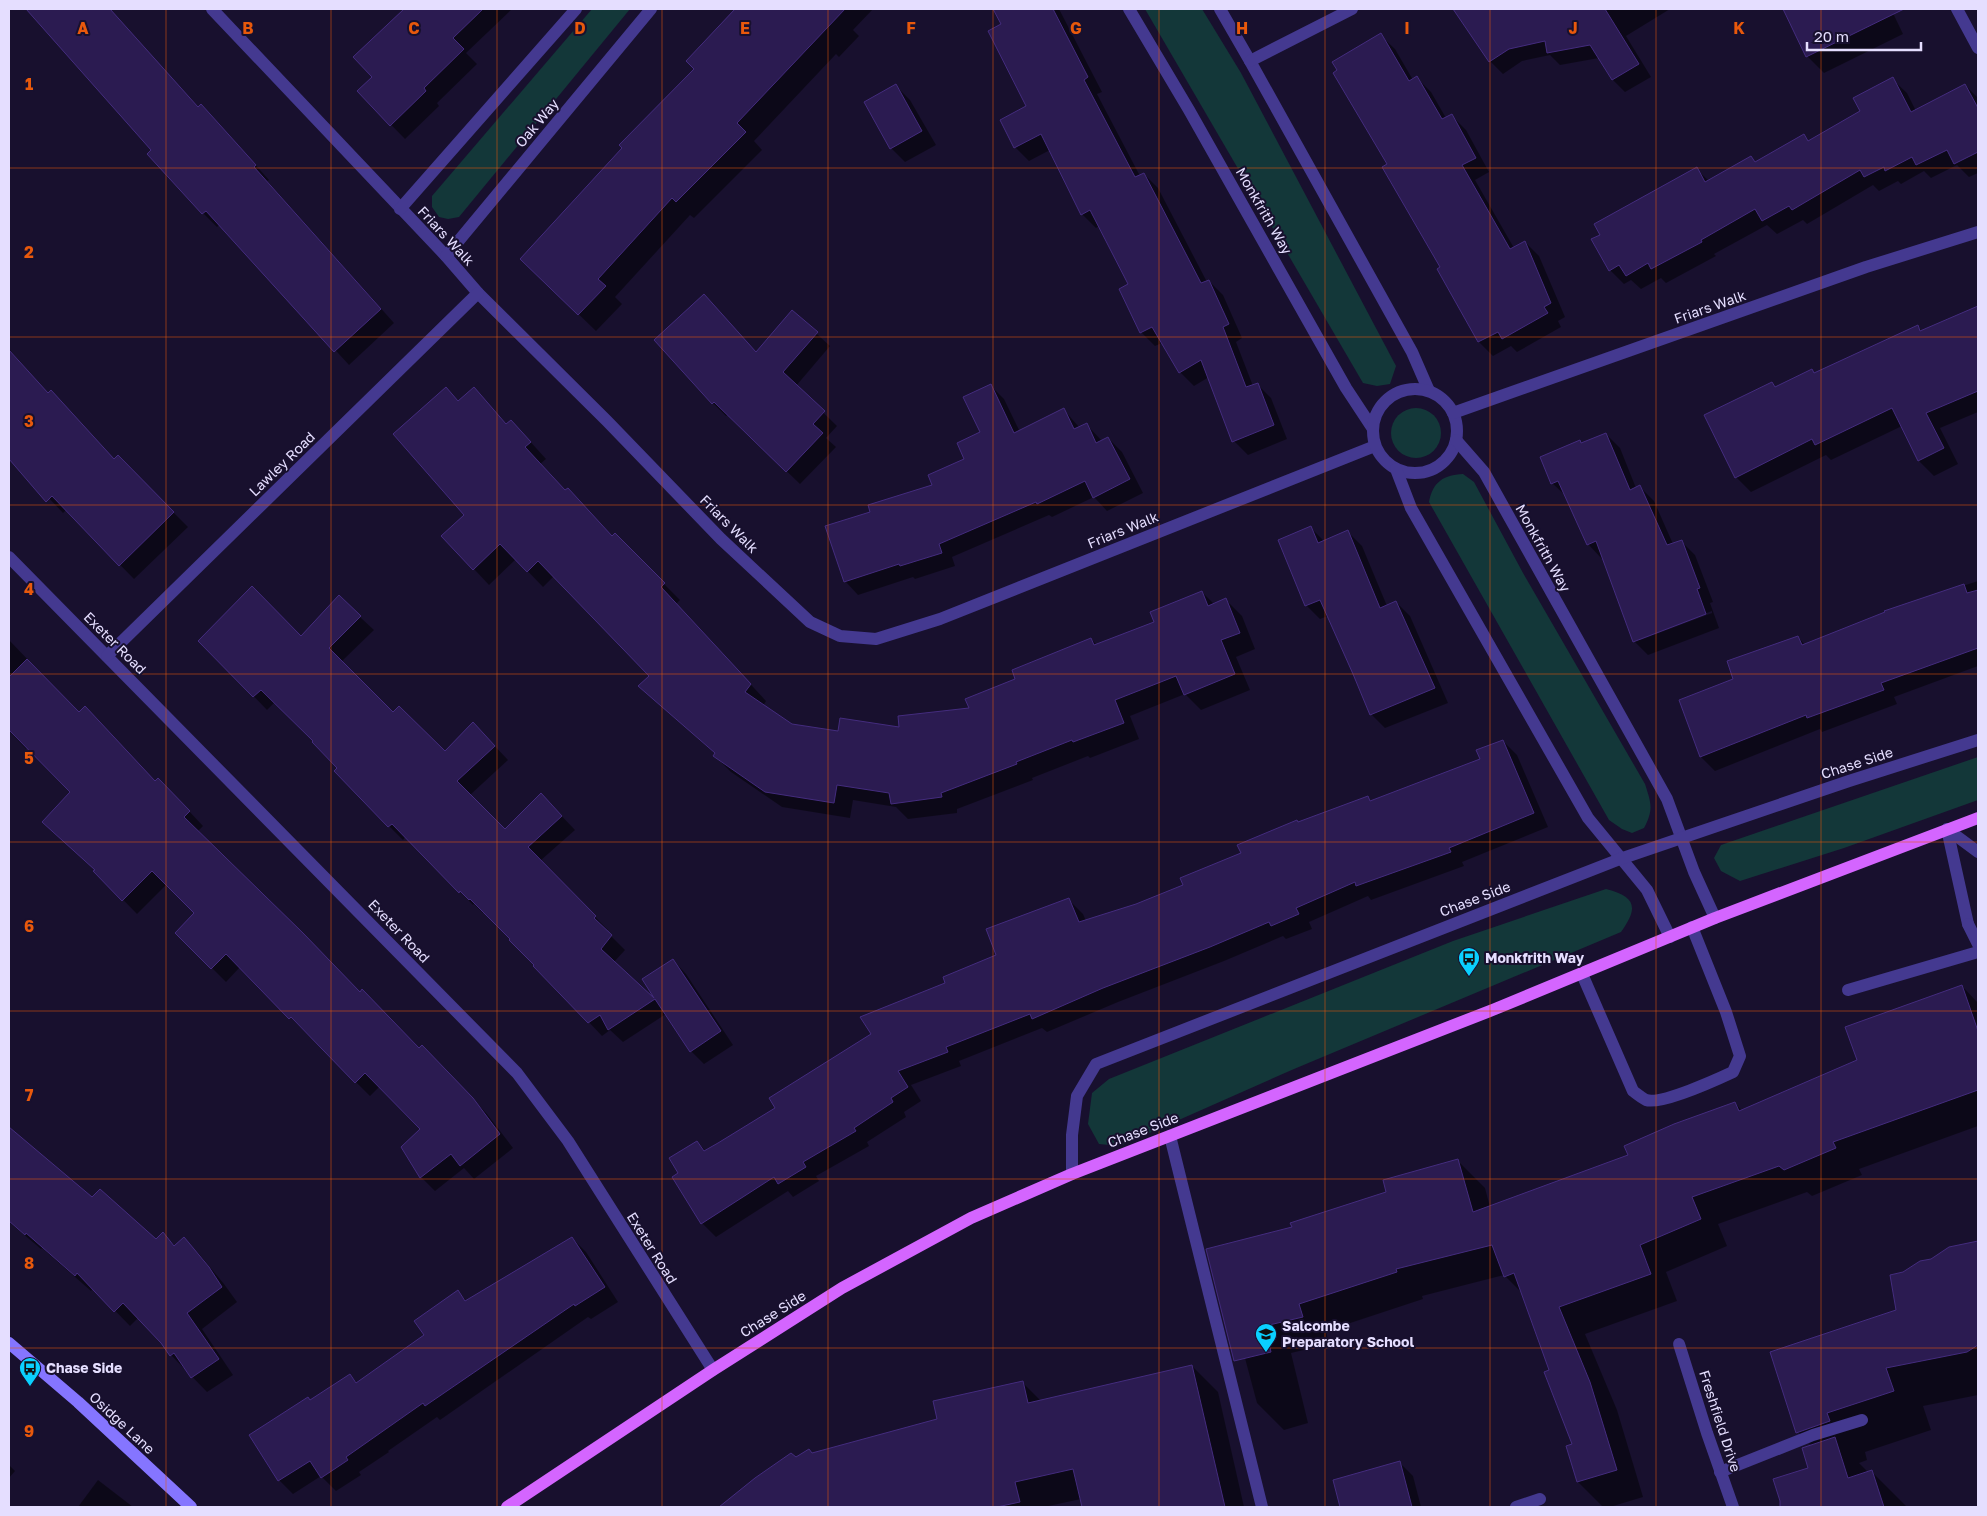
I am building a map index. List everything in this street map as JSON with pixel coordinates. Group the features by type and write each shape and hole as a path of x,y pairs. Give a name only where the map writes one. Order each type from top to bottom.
{"main road":[{"name":"Chase Side","path":"507,1507 712,1370 850,1283 971,1218 1072,1174 1582,974 1715,918 1978,818"},
{"name":"Osidge Lane","path":"9,1344 78,1402 191,1507"}],"street":[{"name":"Friars Walk","path":"212,9 446,256 478,293 607,421 721,539 810,622 840,636 876,640 940,619 1375,446"},
{"path":"400,209 576,9"},
{"name":"Oak Way","path":"446,256 651,9"},
{"name":"Monkfrith Way","path":"1129,9 1189,110 1346,388 1372,428"},
{"path":"1220,9 1412,352 1429,391"},
{"path":"1250,61 1352,9"},
{"path":"1957,9 1978,48"},
{"name":"Friars Walk","path":"1453,413 1866,268 1978,232"},
{"name":"Lawley Road","path":"107,656 478,293"},
{"path":"1414,389 1429,391 1445,401 1453,413 1457,425 1456,440 1449,456 1432,470 1417,474 1396,469 1383,459 1375,446 1372,428 1376,413 1391,396 1400,391 1414,389"},
{"name":"Monkfrith Way","path":"1456,440 1484,472 1667,799 1683,837 1694,872 1715,918"},
{"path":"1396,469 1411,508 1588,818 1648,890 1670,937"},
{"name":"Exeter Road","path":"9,557 517,1073 568,1141 712,1370"},
{"name":"Chase Side","path":"1072,1174 1072,1136 1077,1096 1096,1064 1620,858 1849,780 1978,740"},
{"path":"1947,829 1978,852"},
{"path":"1947,829 1968,924 1978,944"},
{"path":"1582,974 1633,1091 1647,1100 1659,1100 1709,1083 1733,1072 1740,1056 1726,1012 1692,928"},
{"path":"1848,990 1978,952"},
{"path":"1170,1136 1262,1507"},
{"name":"Freshfield Drive","path":"1679,1344 1733,1507"},
{"path":"1720,1472 1813,1436 1862,1420"},
{"path":"1516,1507 1540,1499"}],"green space":[{"path":"592,9 630,9 459,217 448,219 439,217 432,207 432,196"},
{"path":"1145,9 1202,9 1241,73 1396,366 1390,384 1377,386 1363,383"},
{"path":"1411,408 1421,408 1434,415 1441,428 1441,438 1434,451 1421,458 1411,458 1402,454 1395,447 1391,438 1391,428 1395,419 1402,412"},
{"path":"1463,474 1474,482 1523,573 1645,784 1649,796 1650,811 1644,828 1632,833 1609,820 1429,502 1433,489 1440,481 1450,476"},
{"path":"1978,757 1978,800 1844,848 1740,881 1721,871 1714,858 1721,845"},
{"path":"1606,889 1624,896 1631,904 1630,916 1621,932 1294,1069 1120,1146 1099,1144 1088,1124 1092,1093 1109,1079 1453,941"}],"building":[{"path":"26,9 110,9 198,107 201,104 256,165 254,167 381,309 334,352 206,211 202,214 147,154 151,150"},
{"path":"404,9 483,9 453,38 464,49 424,88 426,91 390,126 357,91 372,77 353,57"},
{"path":"735,9 845,9 737,123 746,132 676,202 672,198 598,279 606,286 578,315 520,259 622,148 619,145 694,69 686,61"},
{"path":"993,9 1053,9 1088,77 1084,80 1135,177 1144,173 1201,283 1209,280 1229,324 1223,327 1246,387 1258,383 1274,425 1232,442 1201,360 1179,373 1152,327 1140,333 1119,289 1128,284 1090,210 1081,215 1041,134 1014,148 1000,120 1026,106 988,31 1001,24"},
{"path":"1453,9 1605,9 1639,64 1612,80 1590,45 1547,53 1545,41 1509,49 1489,62"},
{"path":"1783,9 1904,9 1806,57"},
{"path":"1381,33 1409,81 1417,76 1442,119 1452,114 1476,158 1462,165 1510,249 1525,241 1551,303 1544,307 1548,313 1502,339 1498,332 1478,342 1437,269 1440,267 1382,167 1387,164 1333,73 1337,70 1332,62"},
{"path":"1893,77 1911,112 1965,84 1978,108 1978,152 1954,164 1947,150 1916,165 1912,157 1885,171 1884,167 1864,177 1860,170 1792,210 1789,206 1762,221 1755,209 1701,240 1702,242 1651,269 1648,263 1626,276 1619,265 1609,271 1591,239 1600,235 1594,224 1697,167 1705,182 1751,156 1755,162 1804,134 1808,141 1860,111 1853,98"},
{"path":"896,84 922,131 890,149 864,102"},
{"path":"704,294 756,352 792,310 818,332 783,372 825,411 813,424 823,433 786,472 714,402 712,404 654,340"},
{"path":"1978,306 1978,391 1926,413 1944,448 1918,461 1892,408 1815,445 1812,439 1735,478 1704,415 1772,382 1775,387 1812,369 1814,373 1918,325 1920,331"},
{"path":"9,350 48,393 51,390 114,459 118,455 174,512 119,566 52,496 46,502 9,459"},
{"path":"991,384 1014,433 1064,408 1074,429 1087,423 1096,443 1108,437 1130,479 1093,498 1085,481 1037,504 1036,502 939,544 942,553 900,566 899,564 844,582 825,526 870,512 868,505 932,485 928,475 964,459 957,443 980,432 963,397"},
{"path":"446,387 458,401 474,387 506,424 511,420 531,442 525,447 565,490 568,488 612,536 615,533 665,583 661,587 751,684 745,692 792,724 838,731 840,718 899,727 898,716 969,708 965,699 1015,679 1012,670 1091,638 1094,645 1154,622 1150,612 1202,591 1208,606 1226,598 1240,633 1221,640 1235,674 1184,695 1176,676 1115,700 1124,723 1073,742 1072,740 1016,762 1017,764 941,793 942,797 891,804 889,793 837,785 834,803 765,792 713,756 715,753 638,686 649,676 538,561 527,572 500,544 473,570 441,536 464,515 393,434"},
{"path":"1606,433 1630,490 1640,485 1667,545 1682,540 1700,588 1697,589 1706,614 1633,642 1596,541 1587,545 1558,481 1551,484 1540,457 1580,440 1581,443"},
{"path":"1311,526 1318,543 1348,530 1380,608 1396,601 1435,688 1370,715 1320,600 1305,606 1278,540"},
{"path":"1964,584 1967,593 1978,590 1978,648 1881,683 1884,690 1807,718 1806,715 1700,757 1679,700 1733,679 1727,661 1798,636 1802,645 1884,611"},
{"path":"252,586 301,636 339,595 361,616 329,648 393,712 399,706 445,751 473,722 495,746 457,781 505,829 541,793 562,816 528,847 596,916 594,918 612,935 601,949 654,998 642,979 673,959 721,1031 690,1052 655,999 608,1030 600,1015 588,1023 470,899 460,891 459,893 392,824 388,827 334,771 337,768 313,741 261,690 253,697 198,641"},
{"path":"27,659 79,712 85,706 155,781 158,778 190,811 184,817 303,933 360,992 362,989 419,1048 422,1045 473,1098 500,1134 460,1166 451,1154 420,1178 401,1147 420,1129 365,1073 355,1083 226,954 211,969 175,933 194,913 152,871 122,901 93,871 95,870 42,822 70,792 9,730 9,677"},
{"path":"1503,740 1534,813 1449,848 1451,852 1356,886 1355,882 1296,908 1299,914 1271,926 1269,922 1103,988 1032,1019 1030,1014 946,1047 948,1052 898,1071 908,1087 891,1098 893,1102 854,1128 856,1131 803,1162 806,1167 778,1184 774,1177 701,1224 672,1177 678,1173 669,1158 697,1141 704,1151 718,1143 775,1108 769,1098 871,1034 860,1017 945,983 943,977 996,955 986,929 1069,898 1079,922 1136,904 1183,885 1180,878 1241,853 1237,845 1297,820 1298,822 1368,796 1370,801 1480,759 1476,750"},
{"path":"1962,985 1978,1031 1978,1090 1833,1142 1836,1148 1784,1170 1779,1166 1692,1197 1701,1219 1640,1245 1651,1274 1559,1307 1590,1382 1617,1470 1577,1482 1566,1446 1572,1444 1544,1372 1549,1370 1514,1273 1504,1277 1492,1245 1396,1269 1397,1272 1299,1304 1303,1317 1265,1326 1271,1352 1234,1361 1206,1249 1292,1227 1290,1223 1386,1192 1383,1180 1458,1159 1473,1212 1628,1155 1624,1146 1674,1124 1735,1102 1739,1111 1857,1060 1845,1027"},
{"path":"9,1127 92,1197 100,1189 156,1239 163,1232 174,1246 184,1237 209,1267 222,1287 187,1313 219,1359 191,1378 174,1353 170,1356 161,1343 123,1303 114,1312 77,1273 75,1276 26,1233 25,1235 9,1221"},
{"path":"572,1237 605,1287 575,1306 574,1304 425,1406 423,1403 346,1457 348,1460 321,1478 310,1461 278,1481 249,1435 308,1397 310,1400 350,1374 356,1383 424,1335 414,1321 458,1290 465,1301"},
{"path":"1978,1241 1978,1345 1967,1352 1886,1368 1894,1391 1827,1413 1830,1421 1796,1433 1770,1352 1896,1310 1890,1275 1903,1272 1920,1261 1931,1259 1949,1247"},
{"path":"1192,1365 1225,1507 1082,1507 1073,1469 1015,1482 1020,1502 997,1507 719,1507 755,1478 791,1453 796,1457 809,1449 812,1453 937,1419 933,1401 1023,1381 1028,1403"},
{"path":"1835,1437 1848,1478 1872,1470 1884,1507 1780,1507 1773,1479 1808,1468 1802,1448"},
{"path":"1400,1461 1412,1507 1340,1507 1333,1480"}],"place":[{"name":"Monkfrith Way","path":"1469,977"},
{"name":"Salcombe Preparatory School","path":"1266,1353"},
{"name":"Chase Side","path":"30,1387"}]}
